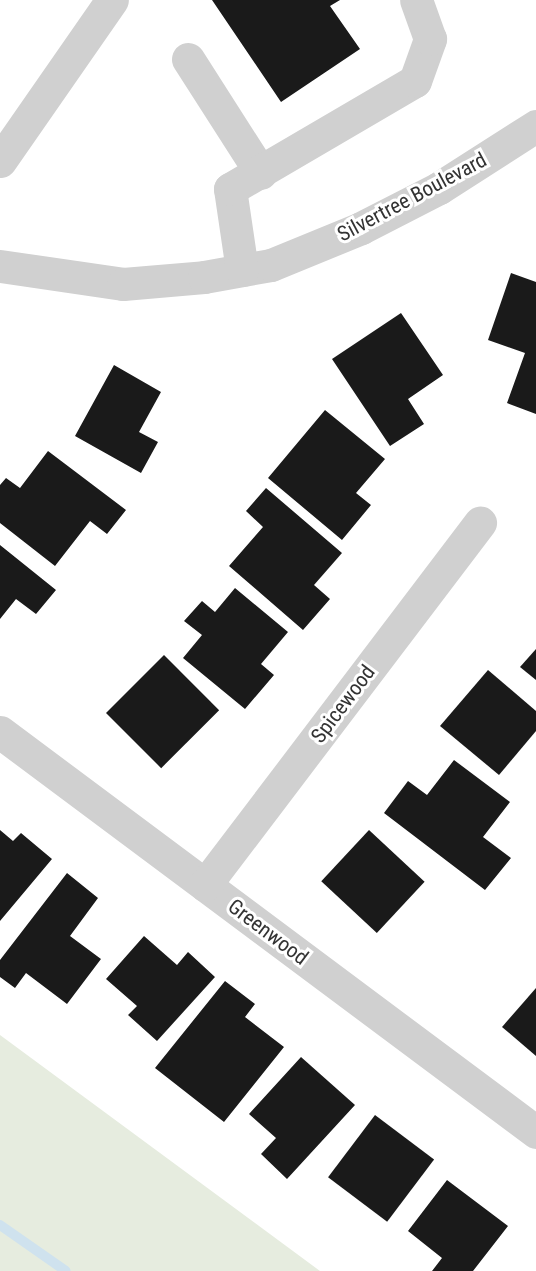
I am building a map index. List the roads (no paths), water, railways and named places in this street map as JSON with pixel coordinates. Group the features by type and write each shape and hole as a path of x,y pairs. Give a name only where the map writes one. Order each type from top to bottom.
{"street":[{"path":"0,161 112,0"},
{"path":"242,270 230,189 416,81 430,39 416,0"},
{"path":"188,59 261,173"},
{"name":"Silvertree Boulevard","path":"0,266 123,284 271,265 361,228 439,188 536,126"},
{"name":"Spicewood","path":"205,885 480,523"},
{"name":"Greenwood","path":"0,732 536,1132"}],"waterway":[{"path":"0,1225 66,1271"}]}
